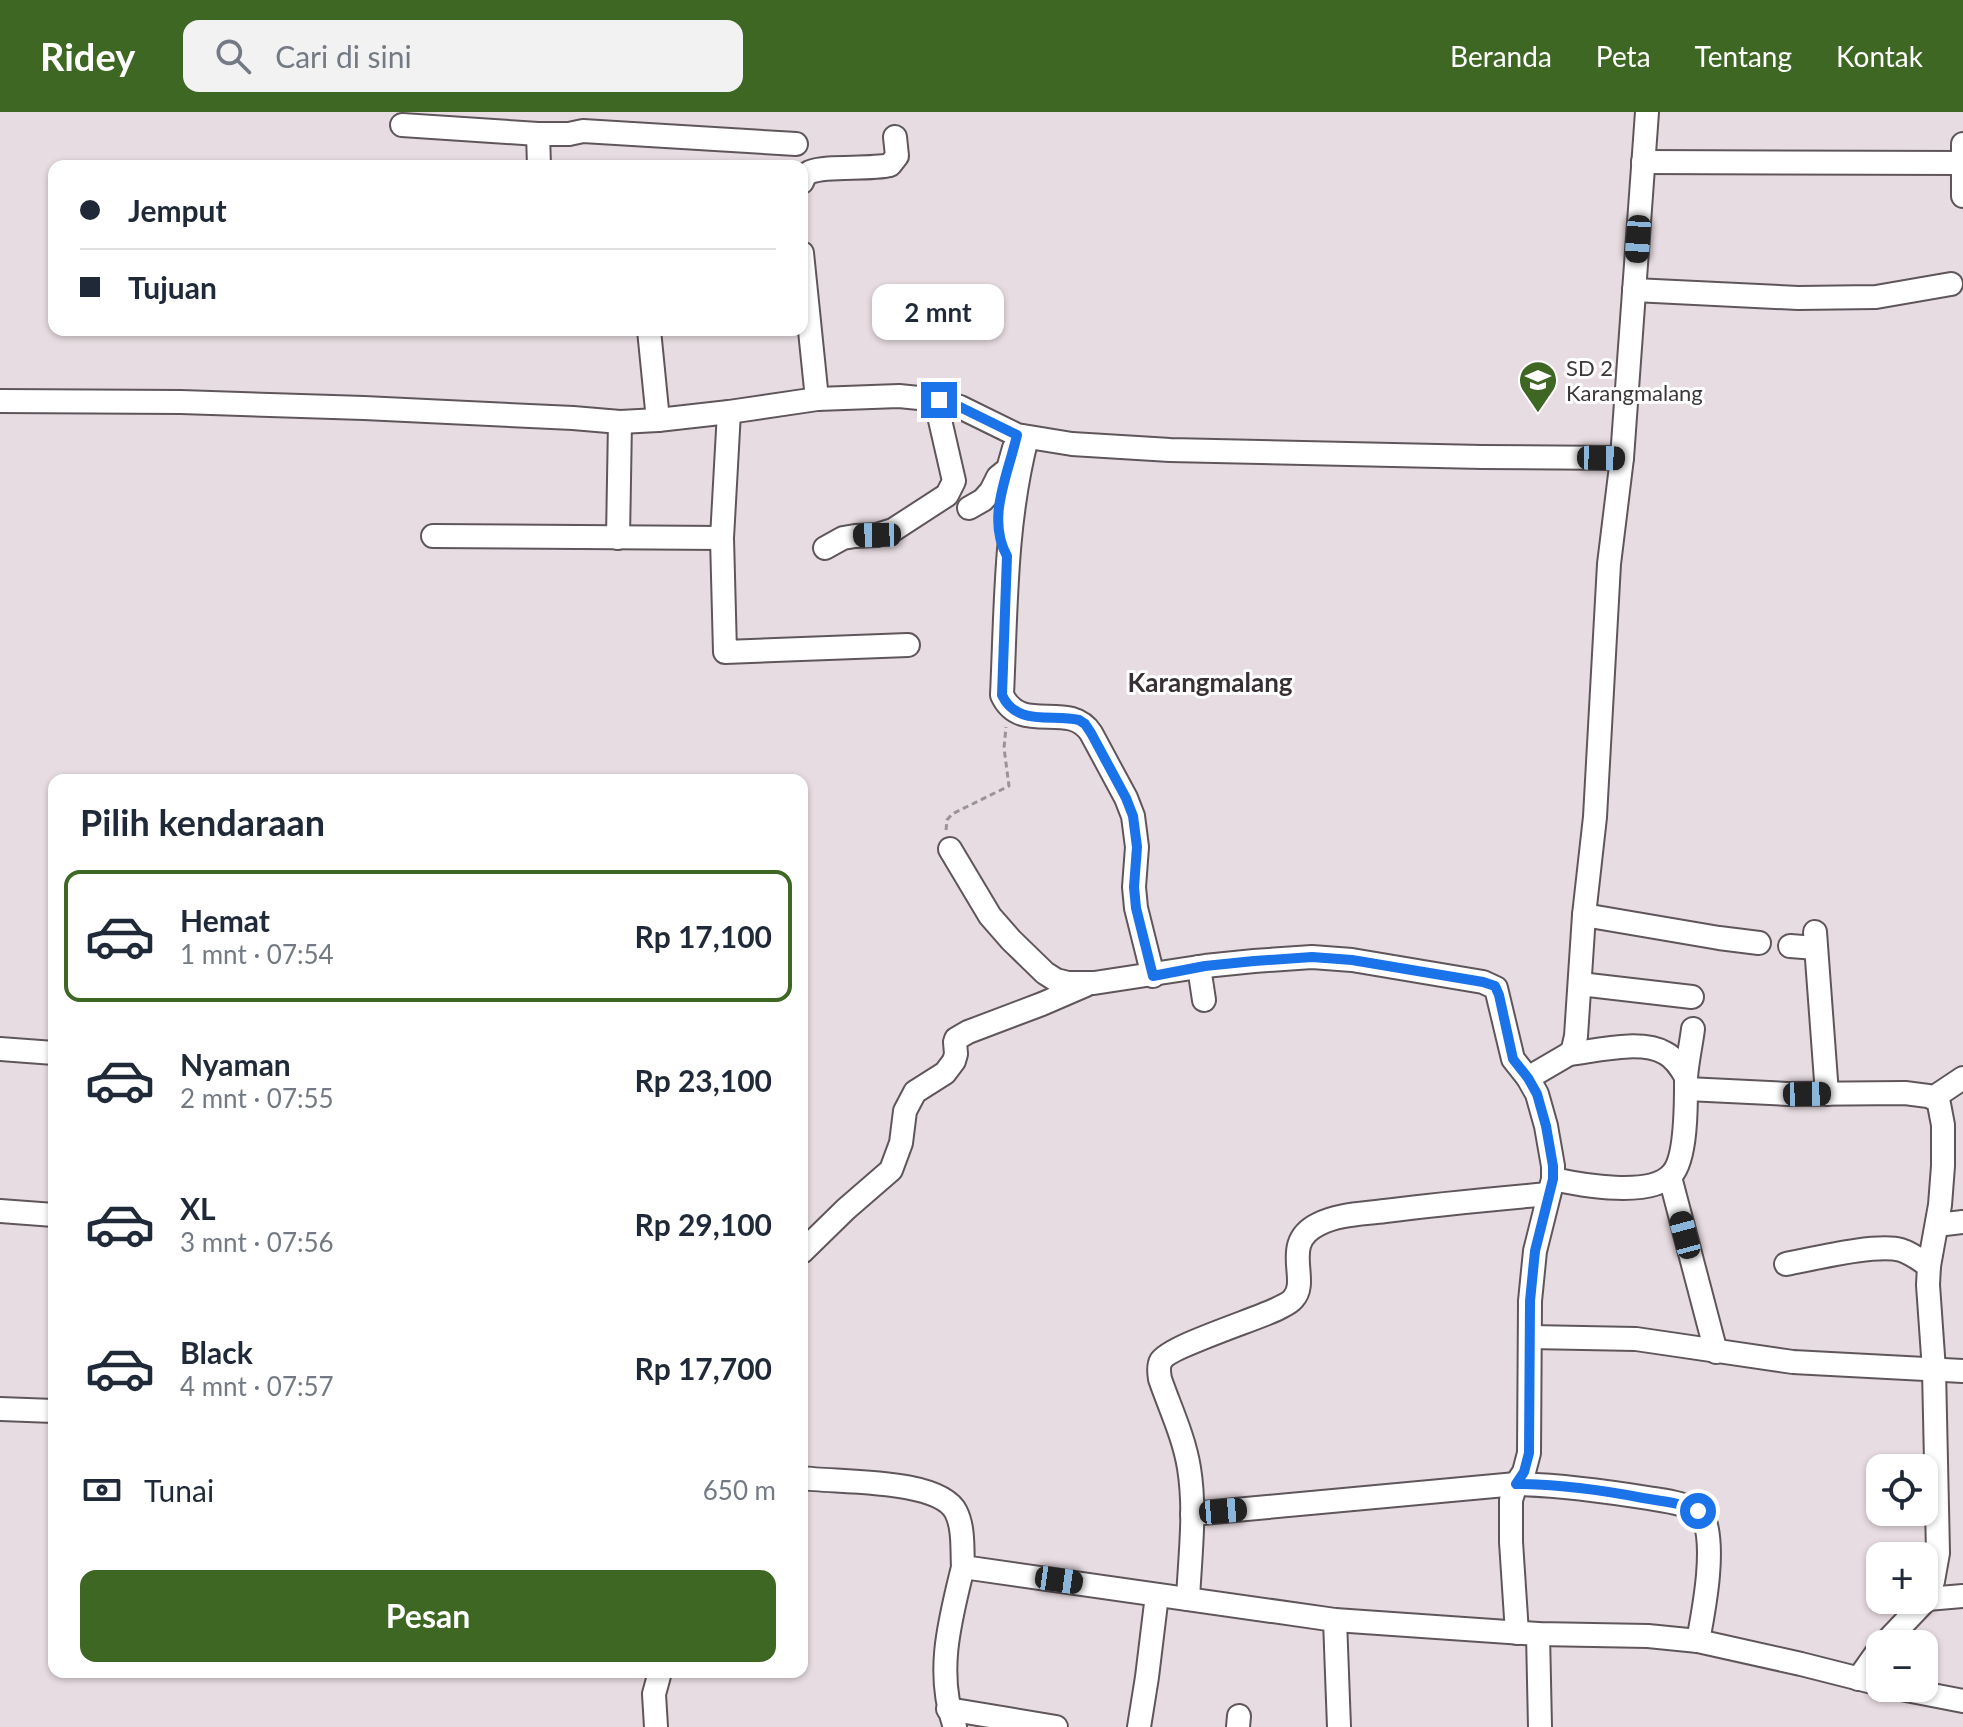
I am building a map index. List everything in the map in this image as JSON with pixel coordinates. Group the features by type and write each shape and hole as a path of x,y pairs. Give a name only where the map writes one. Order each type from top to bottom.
{"street":[{"path":"1528,1078 1558,1063 1569,1054 1575,1043 1595,817 1609,564 1622,458 1647,112"},
{"path":"402,125 538,134 583,131 796,144"},
{"path":"538,134 539,160"},
{"path":"808,173 890,165 897,156 895,137"},
{"path":"1643,162 1962,153 1963,196"},
{"path":"1634,290 1798,298 1876,297 1951,284"},
{"path":"808,311 817,399"},
{"path":"650,336 658,420"},
{"path":"0,401 181,402 364,408 620,422 729,412 817,399 899,396 929,398 957,406 1022,437 1072,444 1170,450 1622,458"},
{"path":"825,548 843,538 877,535 893,530 947,495 954,481 940,420 944,410 957,406"},
{"path":"729,412 722,538 725,652 908,645"},
{"path":"618,538 620,422"},
{"path":"1007,556 1000,543 998,514 1008,469 1022,437"},
{"path":"1022,437 1007,556 1002,695 1011,709 1025,715 1065,717 1085,724 1126,798 1133,816 1137,847 1136,908 1153,976"},
{"path":"969,508 983,500 998,477 1008,469"},
{"path":"433,536 722,538"},
{"path":"950,849 990,916 1030,960 1056,980 1089,984 1199,967 1286,958 1332,958 1493,985 1499,995 1513,1059 1537,1094 1553,1166 1551,1187 1539,1229 1530,1301 1529,1453 1510,1507 1540,1727"},
{"path":"1584,915 1759,943"},
{"path":"1790,946 1815,940 1827,1094"},
{"path":"1199,967 1204,1000"},
{"path":"808,1246 891,1170 901,1143 905,1111 915,1092 945,1073 956,1058 955,1042 960,1035 1089,984"},
{"path":"1580,984 1692,997"},
{"path":"1188,1599 1192,1514 1188,1464 1159,1373 1163,1358 1176,1349 1249,1322 1294,1299 1298,1288 1297,1254 1301,1241 1318,1224 1345,1216 1551,1187 1625,1188 1655,1184 1670,1177 1681,1155 1693,1029"},
{"path":"1569,1054 1655,1048 1673,1059 1686,1083"},
{"path":"0,1049 48,1053"},
{"path":"1933,1098 1963,1078"},
{"path":"1686,1083 1740,1093 1905,1093 1933,1098 1940,1107 1943,1166 1929,1266 1938,1542"},
{"path":"1670,1177 1716,1352"},
{"path":"0,1211 48,1215"},
{"path":"1937,1225 1963,1222"},
{"path":"1786,1264 1890,1248 1902,1250 1929,1266"},
{"path":"1530,1337 1636,1339 1793,1362 1963,1371"},
{"path":"0,1409 48,1411"},
{"path":"808,1478 906,1486 939,1495 952,1505 960,1522 963,1567 945,1651 945,1678 952,1718 1056,1727"},
{"path":"1192,1514 1516,1484 1555,1485 1670,1502 1698,1511 1704,1517 1708,1532 1707,1585 1698,1641"},
{"path":"963,1567 1335,1620 1527,1634 1648,1636 1698,1641 1866,1681"},
{"path":"1139,1727 1157,1595"},
{"path":"1938,1598 1963,1596"},
{"path":"1897,1630 1913,1614"},
{"path":"1335,1620 1339,1727"},
{"path":"1858,1679 1866,1668"},
{"path":"656,1727 654,1694 658,1678"},
{"path":"1938,1696 1963,1701"}],"path":[{"path":"950,849 946,832 949,817 1009,786 1004,748 1011,709"}],"place":[{"name":"SD 2 Karangmalang","path":"1538,414"}],"district":[{"name":"Karangmalang","path":"1210,682"}],"route":[{"path":"939,400 1017,435 997,528 1007,556 1002,695 1011,709 1020,714 1065,717 1085,724 1126,798 1136,834 1136,908 1153,976 1205,966 1312,957 1352,960 1495,986 1514,1063 1537,1094 1553,1166 1553,1179 1535,1251 1530,1301 1529,1453 1524,1472 1516,1484 1555,1485 1632,1496 1670,1502 1698,1511"}]}
